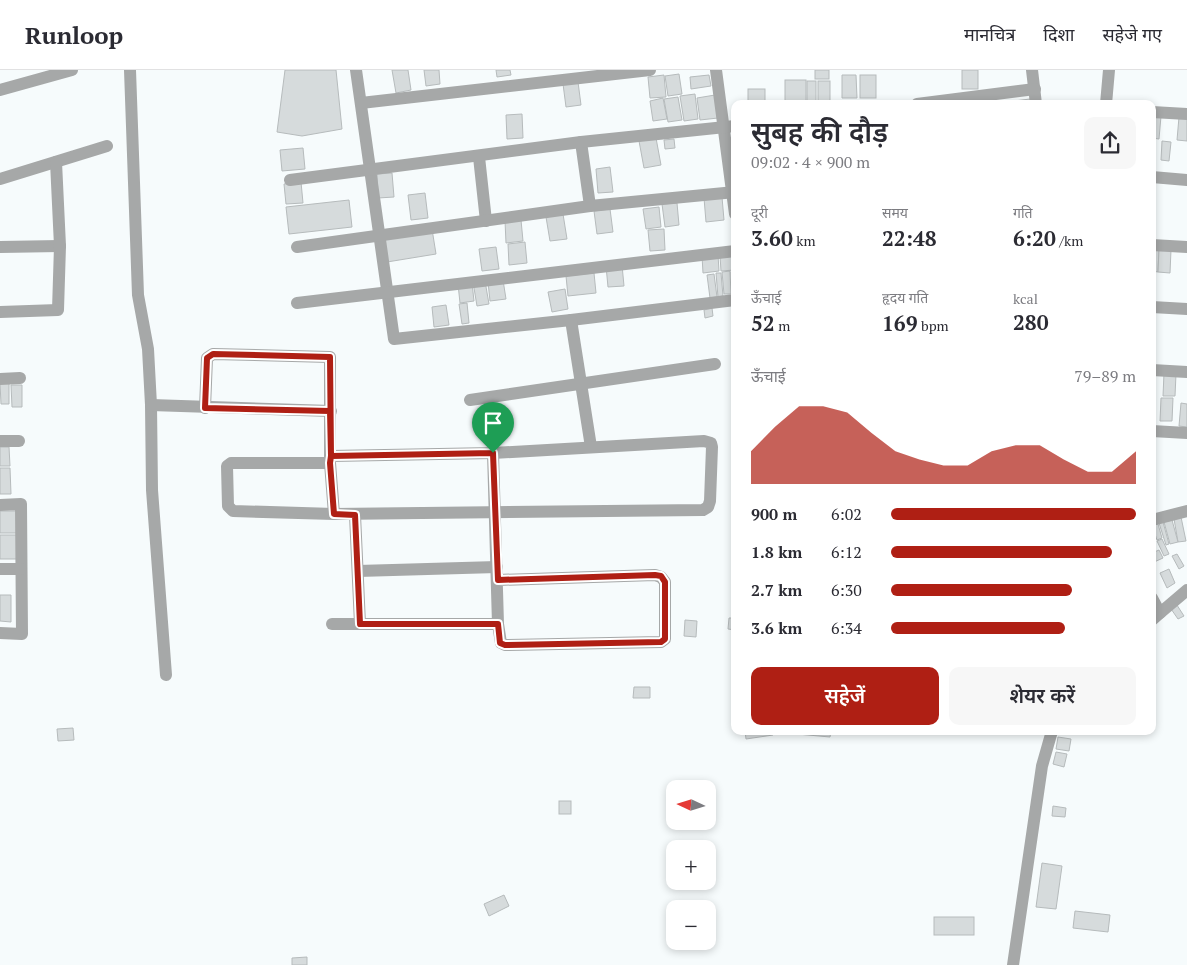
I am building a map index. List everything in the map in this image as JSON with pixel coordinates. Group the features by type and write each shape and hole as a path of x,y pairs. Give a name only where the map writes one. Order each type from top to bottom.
{"street":[{"path":"0,90 72,70"},
{"path":"130,70 138,295 148,349 152,490 166,676"},
{"path":"356,70 394,339 731,300"},
{"path":"362,103 650,70"},
{"path":"716,70 730,127 731,143"},
{"path":"1032,70 1035,100"},
{"path":"1106,100 1109,70"},
{"path":"948,100 1034,89"},
{"path":"1156,112 1187,114"},
{"path":"290,180 479,157 581,142 730,127"},
{"path":"581,142 590,206"},
{"path":"0,179 107,146"},
{"path":"479,157 486,221"},
{"path":"0,312 58,310 60,246 56,162"},
{"path":"1156,177 1187,180"},
{"path":"297,247 590,206 731,192"},
{"path":"1156,245 1187,247"},
{"path":"0,247 60,246"},
{"path":"297,304 388,291 731,251"},
{"path":"1156,308 1187,309"},
{"path":"571,320 591,448"},
{"path":"205,408 207,358 213,354 330,357 331,460 334,514"},
{"path":"470,400 716,364"},
{"path":"1156,370 1187,372"},
{"path":"0,379 20,378"},
{"path":"151,405 330,411"},
{"path":"1156,431 1187,433"},
{"path":"0,441 19,441"},
{"path":"704,441 710,443 712,447 708,507 702,510 355,515 233,511 228,506 226,472 227,466 231,463 493,453 704,441"},
{"path":"358,571 497,574 655,575 661,576 665,582 665,639 661,642 505,645 500,643 498,624 497,574 493,453"},
{"path":"0,505 21,504 22,634 0,633"},
{"path":"1156,519 1187,510"},
{"path":"355,515 360,624"},
{"path":"0,569 21,569"},
{"path":"1156,617 1187,590"},
{"path":"332,624 498,624"},
{"path":"1013,965 1042,766 1051,735"}],"building":[{"path":"285,70 336,70 342,129 302,136 277,132"},
{"path":"392,70 408,70 411,90 396,93"},
{"path":"424,70 439,70 440,84 426,86"},
{"path":"496,70 510,70 511,75 497,77"},
{"path":"815,70 829,70 829,79 815,79"},
{"path":"962,70 978,70 978,89 962,89"},
{"path":"679,74 682,94 668,96 665,76"},
{"path":"664,75 666,97 650,98 648,77"},
{"path":"709,75 711,86 691,89 690,77"},
{"path":"842,75 856,75 857,98 842,98"},
{"path":"860,75 876,75 876,98 860,98"},
{"path":"785,80 806,80 806,100 785,100"},
{"path":"807,81 816,81 816,100 807,100"},
{"path":"818,81 830,81 830,100 818,100"},
{"path":"578,82 581,105 566,107 563,84"},
{"path":"748,89 765,89 765,100 748,100"},
{"path":"695,94 698,119 684,121 680,96"},
{"path":"715,95 718,118 700,120 697,98"},
{"path":"678,97 682,120 668,122 664,99"},
{"path":"663,98 667,119 653,121 650,101"},
{"path":"522,114 523,138 507,139 506,115"},
{"path":"1156,116 1161,116 1159,139 1156,139"},
{"path":"1179,117 1187,118 1187,141 1177,140"},
{"path":"656,138 661,165 644,168 639,141"},
{"path":"674,139 675,148 665,149 664,140"},
{"path":"1162,141 1171,142 1169,161 1161,160"},
{"path":"303,148 305,169 282,171 280,150"},
{"path":"610,167 613,192 598,193 596,169"},
{"path":"392,173 394,197 378,198 377,174"},
{"path":"301,182 303,203 286,204 284,184"},
{"path":"425,193 428,218 411,220 408,195"},
{"path":"722,197 724,220 706,222 704,198"},
{"path":"349,200 352,227 289,234 286,207"},
{"path":"677,203 679,225 665,227 662,204"},
{"path":"659,207 661,227 646,229 643,209"},
{"path":"610,209 613,232 597,234 594,211"},
{"path":"563,214 567,239 550,241 546,217"},
{"path":"521,220 523,241 506,243 505,221"},
{"path":"432,229 436,254 387,262 383,237"},
{"path":"664,229 665,250 650,251 648,230"},
{"path":"525,242 527,263 509,265 508,244"},
{"path":"496,247 499,269 482,271 479,249"},
{"path":"1156,249 1159,249 1158,272 1156,272"},
{"path":"1159,249 1171,250 1170,273 1158,272"},
{"path":"718,255 719,271 703,273 702,256"},
{"path":"731,255 731,270 721,271 720,256"},
{"path":"622,265 624,286 608,287 606,266"},
{"path":"730,271 731,294 724,294 722,272"},
{"path":"594,273 596,293 568,296 566,276"},
{"path":"716,273 721,273 723,296 718,297"},
{"path":"714,274 717,297 710,298 707,275"},
{"path":"503,280 506,299 490,301 488,282"},
{"path":"485,281 489,304 477,306 473,282"},
{"path":"472,283 474,301 460,303 458,284"},
{"path":"565,289 568,309 552,312 548,292"},
{"path":"467,303 469,323 462,324 459,304"},
{"path":"446,305 449,325 434,327 432,307"},
{"path":"712,308 713,316 705,318 704,310"},
{"path":"1164,373 1176,374 1175,396 1163,396"},
{"path":"0,383 9,383 9,404 1,404"},
{"path":"11,385 22,385 22,407 12,407"},
{"path":"1161,398 1173,398 1172,421 1160,421"},
{"path":"1181,403 1187,404 1187,427 1179,426"},
{"path":"0,447 9,447 10,466 0,466"},
{"path":"0,468 10,468 11,494 0,494"},
{"path":"0,511 17,511 17,533 0,533"},
{"path":"1181,517 1186,541 1178,542 1174,519"},
{"path":"1172,520 1178,542 1170,544 1164,522"},
{"path":"1163,522 1169,544 1166,545 1159,523"},
{"path":"1156,524 1158,524 1162,538 1157,540 1156,537"},
{"path":"0,535 19,535 18,559 0,559"},
{"path":"1162,539 1169,554 1164,556 1157,541"},
{"path":"1159,550 1163,558 1156,561 1156,551"},
{"path":"1177,554 1184,566 1179,569 1172,556"},
{"path":"1169,569 1175,583 1167,588 1160,573"},
{"path":"0,595 11,595 11,622 0,621"},
{"path":"1175,602 1184,616 1178,619 1169,606"},
{"path":"729,618 731,618 731,629 728,629"},
{"path":"685,620 697,621 696,637 684,636"},
{"path":"634,687 650,687 650,698 633,698"},
{"path":"73,728 74,740 58,741 57,729"},
{"path":"746,735 773,735 746,739"},
{"path":"808,735 830,735 830,737"},
{"path":"1058,737 1071,739 1069,751 1056,749"},
{"path":"1056,752 1067,754 1064,767 1053,764"},
{"path":"559,801 571,801 571,814 559,814"},
{"path":"1053,806 1066,808 1065,817 1052,816"},
{"path":"1042,863 1062,866 1056,909 1036,907"},
{"path":"504,895 509,906 489,916 484,904"},
{"path":"1075,911 1110,915 1108,932 1073,928"},
{"path":"934,917 974,917 974,935 934,935"},
{"path":"307,957 307,965 292,965 292,958"}],"route":[{"path":"493,453 331,456 330,411 205,408 207,358 213,354 330,357 331,456 330,463 334,514 355,515 360,624 498,624 500,643 505,645 661,642 665,639 665,582 661,576 498,580 493,453"}]}
